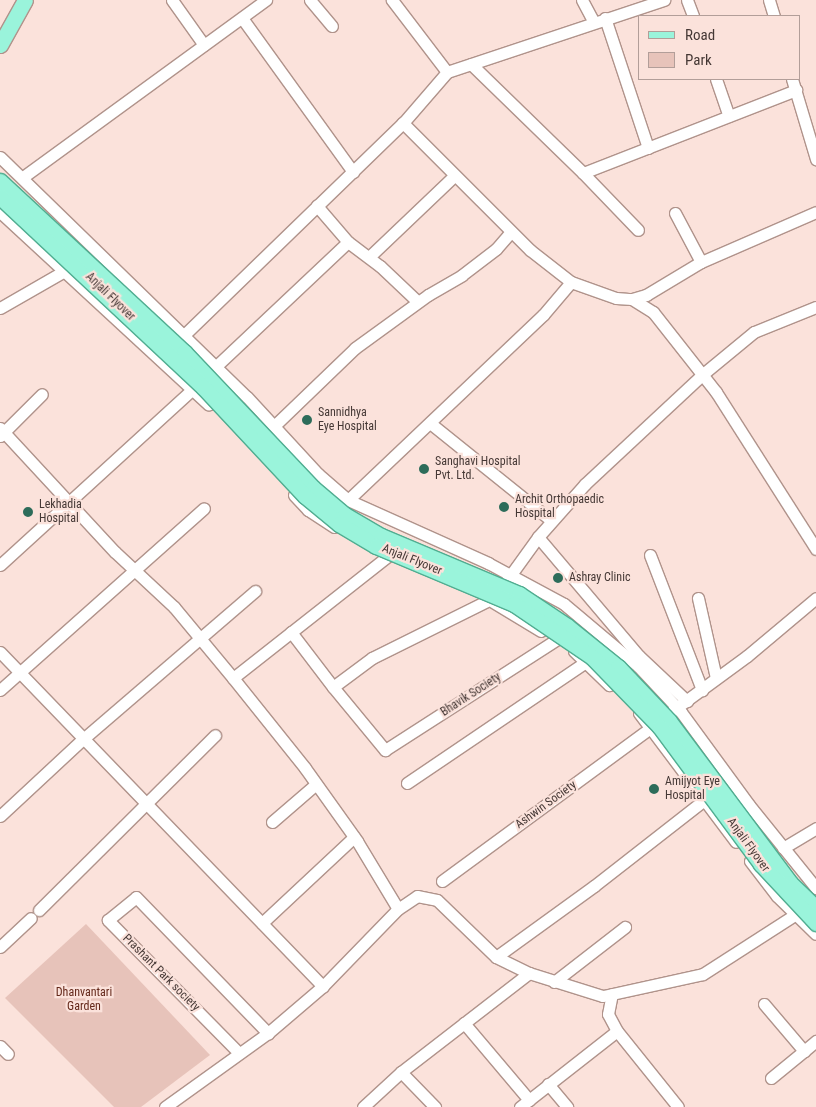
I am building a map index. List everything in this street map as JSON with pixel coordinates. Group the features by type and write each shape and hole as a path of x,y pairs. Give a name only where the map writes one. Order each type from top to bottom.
{"main road":[{"path":"0,45 25,0"},
{"name":"Anjali Flyover","path":"0,182 184,352 313,488 346,515 381,536 519,594 568,626 618,666 669,721 790,883 816,908"},
{"name":"Anjali Flyover","path":"0,197 204,387 305,496 339,524 376,546 514,604 592,657 660,727 760,864 816,923"}],"street":[{"path":"172,0 204,45"},
{"path":"23,177 266,0"},
{"path":"310,0 332,26"},
{"path":"392,0 447,72"},
{"path":"582,0 594,21"},
{"path":"183,336 403,123 447,72 594,21 664,0"},
{"path":"687,0 693,15"},
{"path":"769,0 774,15"},
{"path":"242,18 353,172"},
{"path":"605,18 648,148"},
{"path":"472,64 638,230"},
{"path":"716,80 729,116"},
{"path":"792,80 810,119 816,158"},
{"path":"583,173 796,90"},
{"path":"403,123 511,232 571,282 616,298 632,299 646,295 701,262 816,212"},
{"path":"0,157 23,177 216,367 318,474 348,500 510,576 564,604 638,666 676,707 783,848 816,888"},
{"path":"369,258 454,176"},
{"path":"318,206 348,242 369,258 418,302"},
{"path":"0,212 66,270 193,388 308,510 388,557 489,600 556,640 586,662 639,713 777,896 816,934"},
{"path":"675,213 701,262"},
{"path":"274,426 355,348 496,249 511,232"},
{"path":"0,565 216,367 348,242"},
{"path":"0,307 66,270"},
{"path":"348,500 543,315 571,282"},
{"path":"632,299 653,312 703,374 816,549"},
{"path":"291,632 333,687 372,658 489,600 510,576 552,520 648,423 754,332 816,307"},
{"path":"42,394 1,432 133,569 174,607 316,784 354,837 398,909"},
{"path":"430,423 552,520"},
{"path":"0,690 133,569 204,508"},
{"path":"538,537 639,656 687,701"},
{"path":"650,555 702,690"},
{"path":"232,678 388,557"},
{"path":"0,816 84,739 255,591"},
{"path":"698,598 716,678"},
{"name":"Ashwin Society","path":"442,881 650,729 676,707 702,690 816,598"},
{"name":"Bhavik Society","path":"333,687 386,750 556,640"},
{"path":"0,652 146,806 323,986"},
{"path":"407,783 586,662"},
{"path":"39,910 146,806 215,735"},
{"path":"272,822 316,784"},
{"path":"496,957 594,886 704,800"},
{"path":"783,848 816,828"},
{"path":"262,922 354,837"},
{"path":"165,1107 268,1033 323,986 398,909 417,896 437,900 496,957 529,974 603,996 702,974 796,914"},
{"name":"Prashant Park society","path":"239,1053 108,920 136,897 268,1033"},
{"path":"1,945 31,918"},
{"path":"554,982 625,927"},
{"path":"363,1107 401,1072 529,974"},
{"path":"612,994 608,1014 617,1031 678,1107"},
{"path":"764,1004 804,1051"},
{"path":"464,1023 525,1103 617,1031"},
{"path":"771,1078 816,1041"},
{"path":"401,1072 435,1107"},
{"path":"548,1084 567,1107"}],"green space":[{"name":"Dhanvantari Garden","path":"86,924 210,1055 141,1107 114,1107 5,998"}],"place":[{"name":"Sannidhya Eye Hospital","path":"307,420"},
{"name":"Sanghavi Hospital Pvt. Ltd.","path":"424,469"},
{"name":"Archit Orthopaedic Hospital","path":"504,507"},
{"name":"Lekhadia Hospital","path":"28,512"},
{"name":"Ashray Clinic","path":"558,578"},
{"name":"Amijyot Eye Hospital","path":"654,789"}]}
